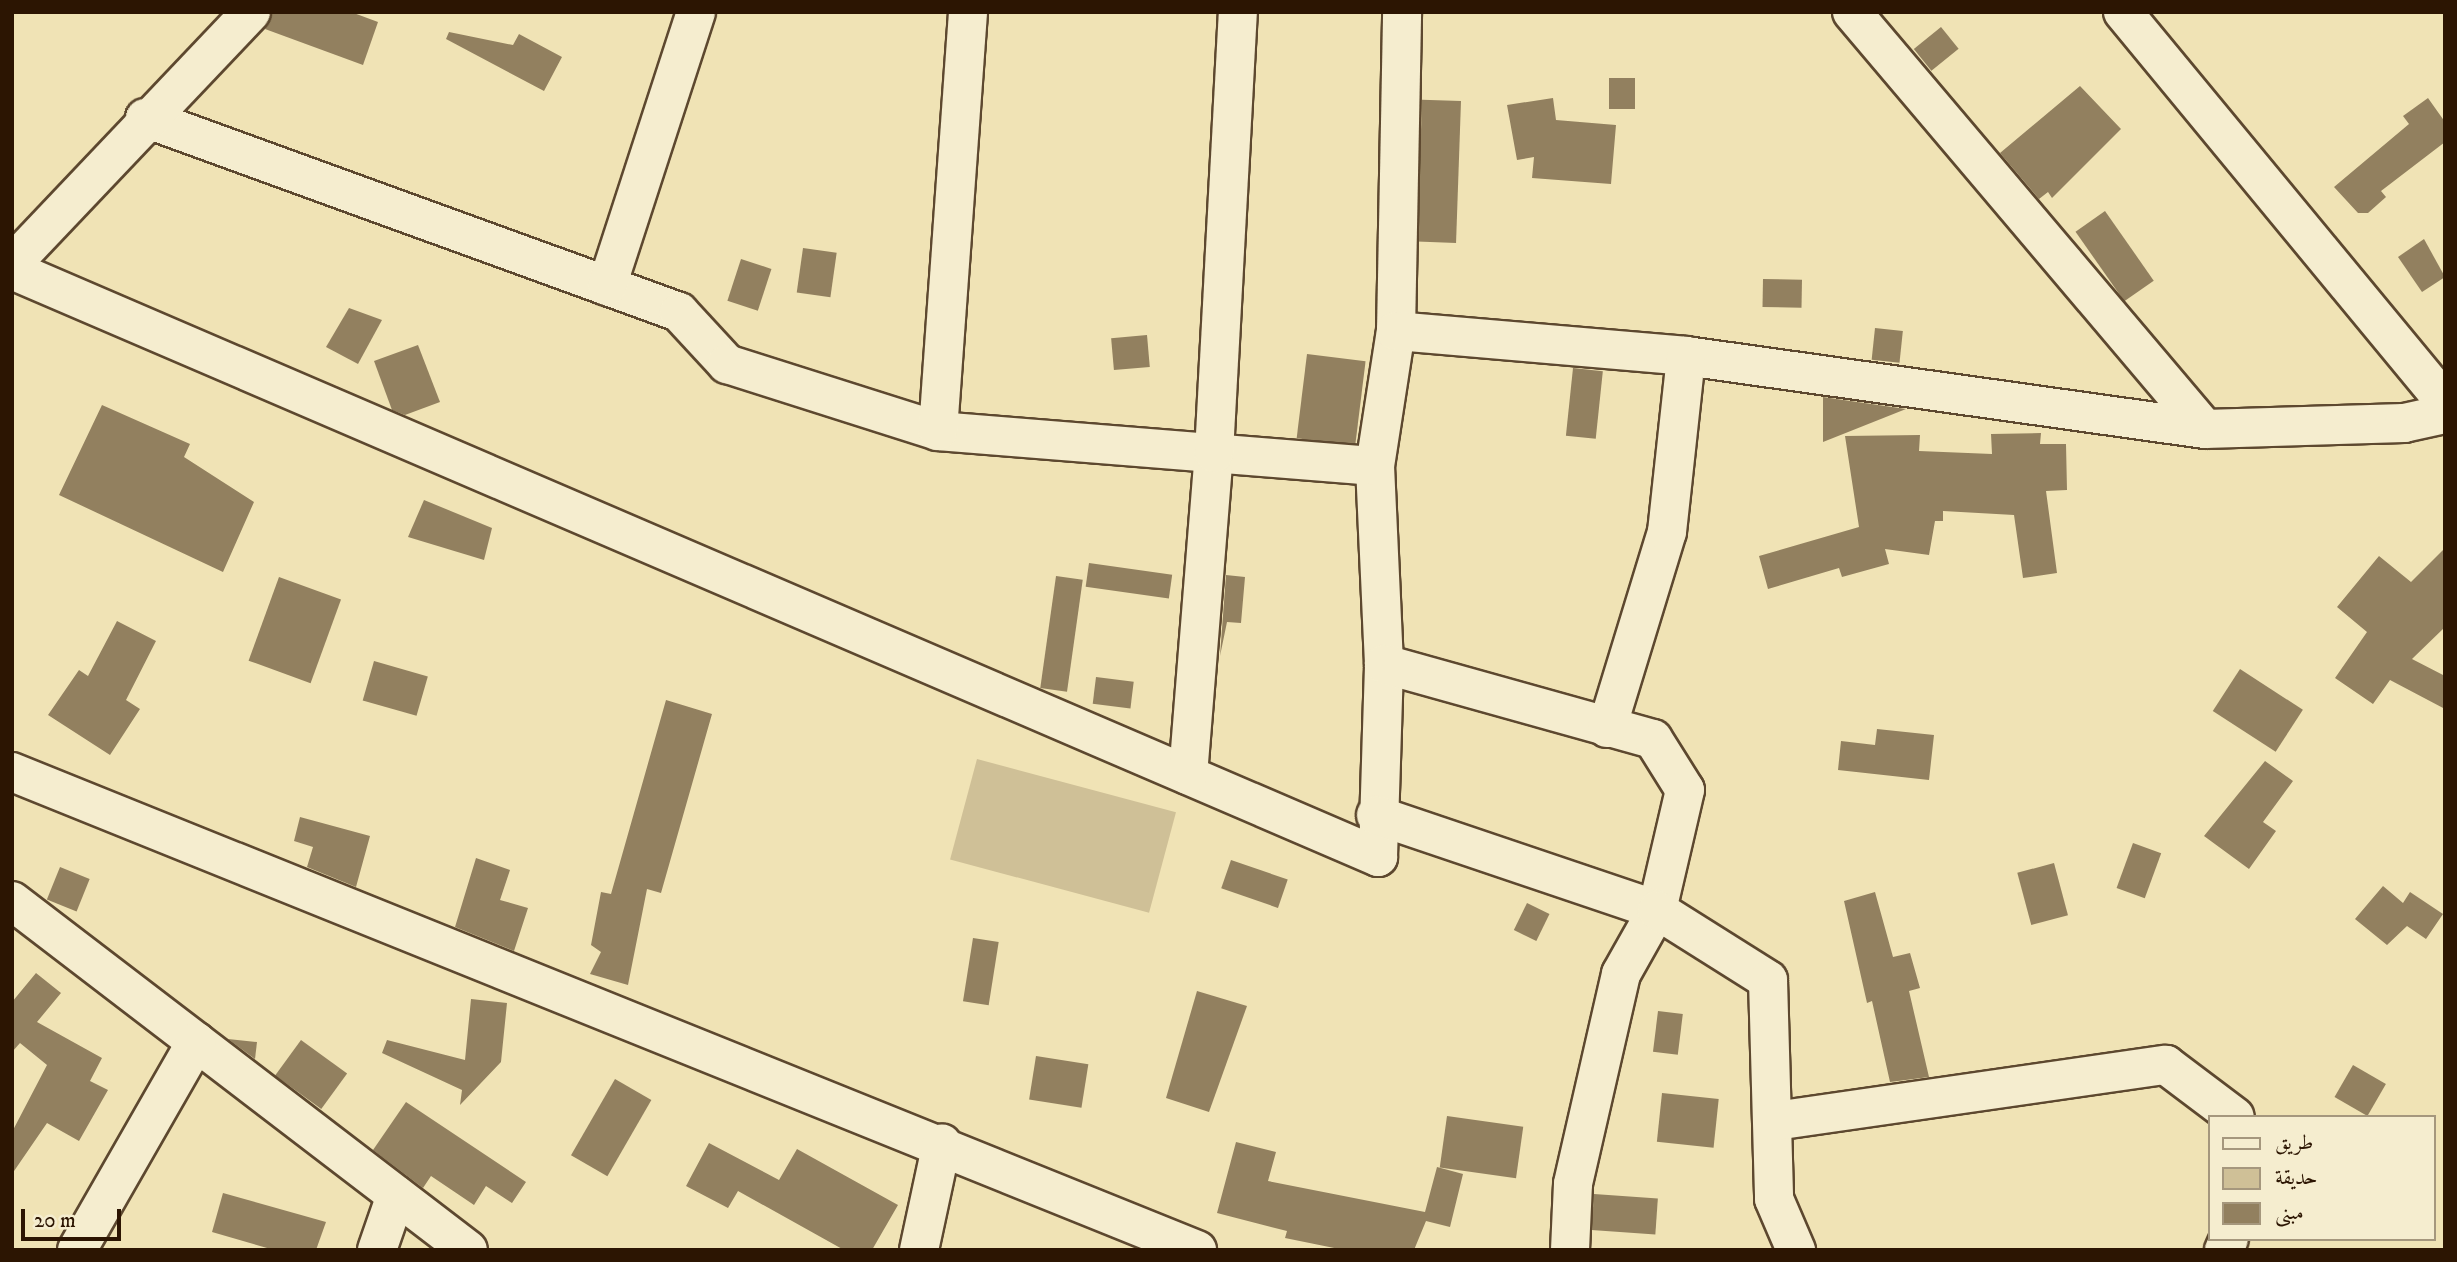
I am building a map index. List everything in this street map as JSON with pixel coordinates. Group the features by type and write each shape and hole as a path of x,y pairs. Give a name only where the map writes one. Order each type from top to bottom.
{"street":[{"path":"12,264 145,118 251,12"},
{"path":"607,286 696,12"},
{"path":"938,430 968,12"},
{"path":"1188,775 1214,453 1238,12"},
{"path":"12,270 1378,857 1376,815 1384,664 1375,466 1396,331 1402,12"},
{"path":"1852,12 2205,429"},
{"path":"2123,12 2445,401"},
{"path":"145,118 679,312 727,364 938,430 1375,466"},
{"path":"1396,331 1686,356 2205,429 2404,423 2445,414"},
{"path":"1607,728 1667,533 1686,356"},
{"path":"1384,664 1653,739 1685,790 1657,910 1621,974 1573,1184 1570,1250"},
{"path":"12,772 942,1143 1197,1250"},
{"path":"1376,815 1657,910 1768,980 1775,1121 1774,1199 1796,1250"},
{"path":"12,901 468,1250"},
{"path":"77,1250 196,1042"},
{"path":"1775,1121 2166,1065 2232,1115"},
{"path":"919,1250 942,1143"},
{"path":"377,1250 396,1195"}],"green space":[{"path":"977,759 1176,812 1149,913 950,859"}],"building":[{"path":"272,12 351,12 378,22 363,65 265,29"},
{"path":"1941,27 1959,49 1931,71 1914,49"},
{"path":"449,32 513,45 519,34 562,57 544,91 446,39"},
{"path":"1609,78 1635,78 1635,109 1609,109"},
{"path":"2080,86 2121,129 2052,198 2048,192 2039,199 2000,153"},
{"path":"1553,98 1556,120 1616,125 1611,184 1532,178 1534,157 1517,160 1507,105"},
{"path":"2428,98 2445,122 2445,142 2381,191 2386,197 2368,213 2358,213 2334,187 2409,124 2403,116"},
{"path":"1422,100 1461,101 1456,243 1417,242"},
{"path":"2105,211 2154,281 2124,301 2076,232"},
{"path":"2424,239 2445,277 2422,292 2398,257"},
{"path":"803,248 837,253 830,297 797,293"},
{"path":"741,259 771,269 758,311 727,301"},
{"path":"1763,279 1802,280 1802,308 1763,307"},
{"path":"349,308 382,320 358,364 326,347"},
{"path":"1875,328 1903,331 1900,363 1872,360"},
{"path":"1147,335 1150,367 1114,370 1111,338"},
{"path":"418,345 440,402 405,415 392,410 374,361"},
{"path":"1307,354 1366,361 1355,446 1297,438"},
{"path":"1573,368 1603,371 1596,439 1566,436"},
{"path":"1823,397 1906,409 1823,442"},
{"path":"102,405 190,444 184,457 254,502 223,572 59,495"},
{"path":"2041,433 2040,444 2066,444 2067,490 2046,491 2057,573 2023,578 2014,515 1943,511 1943,521 1935,521 1929,555 1885,549 1889,564 1842,577 1839,568 1768,589 1759,556 1859,527 1845,436 1920,435 1919,451 1992,454 1991,434"},
{"path":"424,500 492,528 484,560 408,537"},
{"path":"2445,548 2445,627 2412,659 2445,676 2445,709 2390,680 2373,704 2335,678 2367,632 2337,607 2379,556 2411,582"},
{"path":"1089,563 1172,575 1169,598 1086,587"},
{"path":"1226,575 1245,577 1241,623 1227,622 1220,656"},
{"path":"1056,576 1083,580 1067,692 1040,688"},
{"path":"279,577 341,600 311,683 249,661"},
{"path":"117,621 156,641 126,700 140,709 110,755 48,715 79,670 88,676"},
{"path":"374,661 428,676 417,716 363,700"},
{"path":"2240,669 2303,710 2276,752 2213,711"},
{"path":"1096,677 1134,682 1130,708 1093,704"},
{"path":"666,700 712,714 661,893 647,889 628,985 590,974 601,952 591,945 601,892 611,894"},
{"path":"1877,729 1934,735 1929,780 1838,770 1841,741 1875,745"},
{"path":"2265,761 2293,781 2263,822 2276,831 2249,869 2204,836"},
{"path":"300,817 370,836 356,887 307,867 313,847 294,841"},
{"path":"2133,843 2161,853 2145,898 2117,888"},
{"path":"476,858 510,870 500,900 528,908 514,951 455,927"},
{"path":"1231,860 1288,880 1278,908 1221,888"},
{"path":"2054,863 2068,915 2031,925 2017,873"},
{"path":"60,867 90,879 77,911 47,899"},
{"path":"2383,886 2403,903 2410,892 2443,914 2426,939 2407,926 2387,945 2355,919"},
{"path":"1875,892 1893,957 1910,953 1920,988 1909,991 1929,1077 1890,1082 1872,1001 1867,1003 1844,901"},
{"path":"1527,903 1549,914 1536,941 1514,930"},
{"path":"973,938 999,942 989,1005 963,1001"},
{"path":"36,973 61,993 37,1022 102,1058 90,1081 108,1090 79,1141 47,1123 12,1174 12,1132 47,1065 20,1043 12,1052 12,1002"},
{"path":"1197,991 1247,1006 1209,1112 1166,1098"},
{"path":"471,999 507,1003 501,1062 460,1105 462,1090 382,1053 387,1040 465,1060"},
{"path":"1658,1011 1683,1014 1678,1055 1653,1052"},
{"path":"228,1039 257,1042 255,1059"},
{"path":"301,1040 347,1074 321,1109 275,1076"},
{"path":"1036,1056 1088,1064 1081,1108 1029,1099"},
{"path":"2353,1065 2386,1084 2366,1115 2334,1097"},
{"path":"615,1079 651,1100 607,1176 571,1155"},
{"path":"1662,1093 1719,1099 1714,1148 1657,1142"},
{"path":"406,1102 526,1182 512,1203 486,1186 474,1205 431,1176 423,1188 373,1150"},
{"path":"1447,1116 1523,1127 1516,1178 1440,1167"},
{"path":"1236,1142 1276,1152 1268,1181 1425,1212 1437,1167 1463,1174 1450,1227 1426,1221 1414,1250 1344,1250 1285,1238 1287,1231 1217,1213"},
{"path":"709,1143 779,1180 797,1149 898,1205 872,1250 844,1250 738,1191 728,1208 686,1186"},
{"path":"223,1193 326,1222 316,1250 274,1250 212,1232"},
{"path":"1594,1194 1658,1198 1655,1234 1591,1230"}]}
